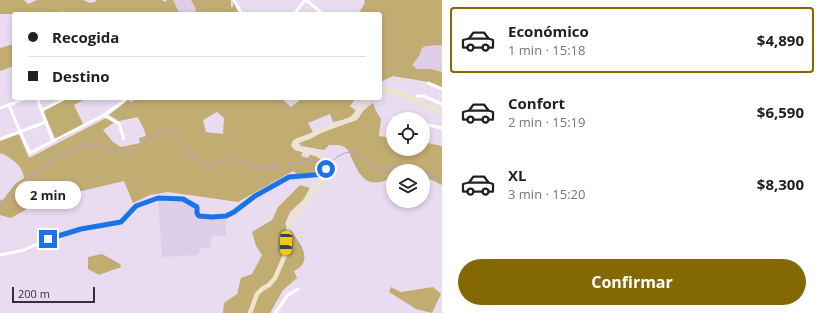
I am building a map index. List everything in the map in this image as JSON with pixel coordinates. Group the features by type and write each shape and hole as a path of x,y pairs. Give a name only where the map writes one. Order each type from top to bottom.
{"street":[{"path":"234,0 241,12"},
{"path":"296,12 305,0 320,12"},
{"path":"428,83 442,89"},
{"path":"382,91 386,90 399,93 442,113"},
{"path":"417,96 423,96 441,103 435,110"},
{"path":"0,108 22,100"},
{"path":"38,100 53,141"},
{"path":"42,110 62,100"},
{"path":"9,105 30,153 104,115 125,100"},
{"path":"250,313 257,294 269,285 275,278 286,253 287,233 292,220 322,181 325,171 324,158 296,148 294,143 352,119 366,100"},
{"path":"104,115 120,124 124,139"},
{"path":"0,139 46,122"},
{"path":"430,125 442,128"},
{"path":"0,255 24,250 48,239 71,232 121,222 136,206 158,198 183,199 197,207 197,213 199,216 226,216 234,212 255,196 289,177 325,171"},
{"path":"275,313 288,295 298,289"}],"shaded area":[{"path":"0,0 24,0 28,4 37,0 83,0 90,3 95,2 96,0 162,0 165,2 167,0 173,0 179,12 63,11 12,12 12,14 0,14"},
{"path":"173,0 227,0 231,7 233,7 207,12 179,12"},
{"path":"191,0 231,0 231,7 233,7 233,2 238,11 195,12 196,9"},
{"path":"364,0 442,0 442,45 426,46 422,48 419,56 412,65 417,69 431,69 442,72 442,88 428,82 393,76 382,81 382,12 359,12 365,3"},
{"path":"12,45 12,67 0,71 0,48"},
{"path":"442,45 442,72 431,69 417,69 411,65 419,56 422,48 426,46"},
{"path":"64,100 83,100 74,105 84,126 58,141 55,138 44,113 45,110"},
{"path":"128,100 131,102 134,100 283,100 291,107 300,100 354,100 350,106 356,111 354,114 340,121 333,122 330,114 308,123 313,132 293,140 291,146 294,149 303,151 301,156 308,158 311,153 321,158 323,171 297,174 293,171 238,202 168,192 150,195 133,203 124,181 43,200 11,218 0,215 0,199 2,201 15,184 24,178 21,169 13,160 2,153 0,154 0,141 19,134 29,158 106,118 115,122 103,130 113,142 121,147 140,143 139,138 146,136 138,117 119,121 109,115","holes":["217,112 224,118 223,134 206,132 203,120"]},
{"path":"373,103 381,119 379,136 386,137 386,156 430,156 430,143 442,146 442,185 430,179 430,164 386,164 386,180 371,182 366,180 358,171 347,149 343,146 329,145 324,150 301,146 299,143 330,129 357,120 364,110"},
{"path":"300,185 310,188 303,200 290,212 285,224 303,249 304,260 302,265 294,271 297,278 283,290 270,313 223,313 224,303 237,294 241,278 252,274 262,255 256,246 252,232 272,220 278,207"},
{"path":"158,199 180,201 192,204 195,207 196,215 200,217 226,217 226,236 212,235 210,249 200,248 198,255 162,257"},
{"path":"102,254 120,264 121,267 99,275 88,269 88,257"},
{"path":"391,287 401,292 433,287 441,294 432,313 416,309 389,292"}],"waterway":[{"path":"0,203 16,193 46,165 82,146 96,145 130,153 139,149 154,134 163,130 172,131 190,155 206,165 233,159 266,167 277,167 309,161 322,161"},
{"path":"327,161 331,162 343,154 351,152 359,155 377,169 386,170"},
{"path":"430,175 442,180"}],"route":[{"path":"48,239 81,229 121,222 136,206 158,198 183,199 197,207 197,213 199,216 226,216 234,212 255,196 289,177 325,174 326,169"}]}
